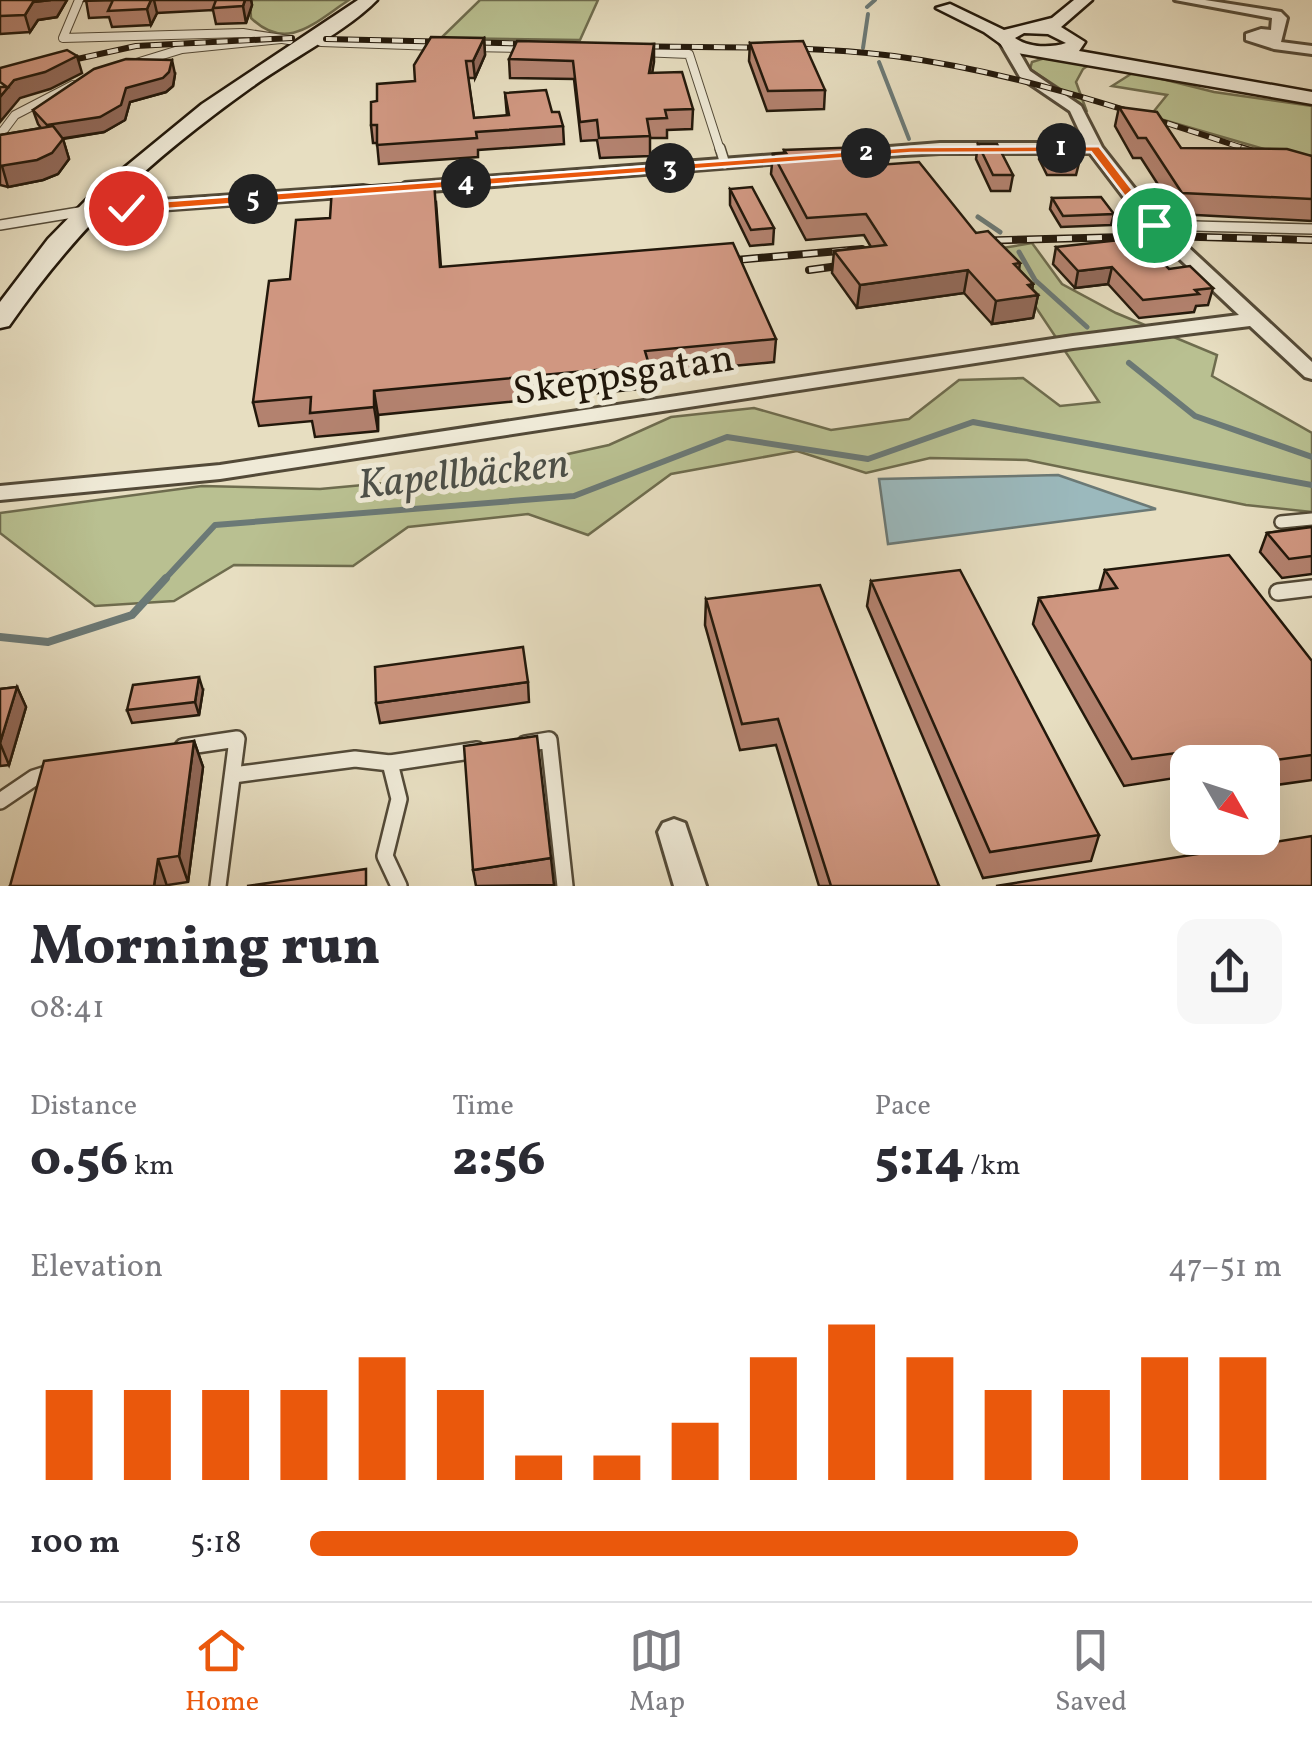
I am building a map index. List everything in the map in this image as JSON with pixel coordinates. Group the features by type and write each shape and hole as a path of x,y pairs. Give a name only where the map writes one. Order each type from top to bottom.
{"main road":[{"path":"0,320 53,248 89,210 211,106 369,0"},
{"path":"1005,39 1013,30 1058,22 1083,1"},
{"path":"1052,52 1074,47 1072,37 1083,1"},
{"path":"1231,86 1094,50 1072,37 938,6 1022,49 1052,52 1231,86 1312,98"}],"street":[{"path":"1181,0 1276,15 1282,18 1276,40 1312,50"},
{"path":"1005,39 1032,80 1076,108 1094,148 1154,225 1312,373"},
{"path":"1021,66 1052,52"},
{"path":"89,210 940,148 1094,148"},
{"name":"Skeppsgatan","path":"0,493 220,472 1072,342 1256,319"},
{"path":"674,832 690,886"}],"lane":[{"path":"79,0 63,38 243,34 285,40 182,49 130,65"},
{"path":"321,42 446,46"},
{"path":"464,46 538,49"},
{"path":"630,52 689,54 725,164"},
{"path":"0,136 16,116 86,80"},
{"path":"0,224 89,210"},
{"path":"1154,225 1312,229"},
{"path":"1281,522 1312,519"},
{"path":"1278,592 1312,588"},
{"path":"162,750 237,739 218,886"},
{"path":"513,745 548,740 566,886"},
{"path":"233,774 355,758 390,763 496,748"},
{"path":"390,763 400,799 385,856 400,886"},
{"path":"0,801 34,778 69,766"}],"green space":[{"path":"250,0 349,0 313,25 277,33 251,18"},
{"path":"480,0 598,0 580,40 441,38"},
{"path":"1048,57 1095,61 1083,69 1076,82 1087,112 1030,69 1032,62"},
{"path":"1134,72 1214,92 1312,106 1312,163 1150,116 1167,95 1112,86"},
{"path":"1032,243 1062,284 1116,313 1217,355 1212,376 1312,433 1312,512 1246,505 1027,460 930,458 866,473 797,451 671,474 588,535 528,514 408,527 353,566 234,565 174,601 95,606 0,533 0,513 202,486 320,489 472,475 609,445 671,417 754,408 831,430 909,419 959,380 1023,378 1060,406 1099,402 997,249"}],"water":[{"path":"1058,475 1156,509 888,544 879,479"}],"building":[{"path":"0,0 51,0 33,2 25,15 0,16"},
{"path":"113,0 151,0 147,9 108,11"},
{"path":"216,0 245,0 243,6 213,8"},
{"path":"431,37 484,38 473,61 466,61 474,118 509,115 505,93 546,90 552,112 559,112 563,126 476,132 477,138 377,145 377,125 371,125 371,102 377,101 377,84 415,81 414,65"},
{"path":"517,41 654,44 649,73 682,72 693,109 665,110 667,118 647,119 650,136 599,138 597,120 580,122 573,61 509,59"},
{"path":"803,41 825,90 768,91 750,43"},
{"path":"67,50 77,56 45,72 14,80 0,97 0,87 7,87 0,82 0,68"},
{"path":"126,59 172,60 163,78 126,88 121,105 100,117 47,125 33,110 94,69"},
{"path":"1119,107 1157,112 1181,148 1287,149 1312,156 1312,199 1182,193 1146,138 1138,138"},
{"path":"53,126 63,139 52,153 37,160 0,166 0,135"},
{"path":"978,144 997,144 1013,175 993,175"},
{"path":"1042,144 1070,144 1080,159 1050,159"},
{"path":"866,147 877,165 919,162 976,233 988,231 1020,263 1014,264 1038,295 996,301 968,270 860,285 834,251 886,245 866,214 807,218 773,154 786,153 784,150"},
{"path":"434,181 440,267 733,243 776,339 645,351 649,365 374,391 374,407 310,413 311,397 253,402 269,281 290,279 296,220 330,218 332,188"},
{"path":"752,187 774,228 751,230 730,189"},
{"path":"1101,197 1114,214 1063,216 1052,198"},
{"path":"1138,238 1169,269 1190,266 1213,288 1195,290 1199,294 1143,300 1112,267 1078,271 1056,247"},
{"path":"1312,527 1312,556 1289,559 1267,533"},
{"path":"1229,555 1312,661 1312,755 1280,759 1280,745 1170,745 1170,754 1132,759 1039,598 1117,588 1105,570"},
{"path":"960,570 1099,835 990,852 871,581"},
{"path":"820,585 939,886 831,886 778,719 742,724 706,599"},
{"path":"523,647 528,682 376,703 375,667"},
{"path":"199,677 195,702 127,710 133,685"},
{"path":"17,687 0,743 0,689"},
{"path":"537,736 551,858 473,870 464,746"},
{"path":"194,741 179,856 158,859 154,886 10,886 44,761"},
{"path":"1312,836 1312,886 996,886 1192,855 1280,855 1280,841"},
{"path":"366,869 366,886 247,886"}],"waterway":[{"path":"867,7 875,0"},
{"path":"863,48 868,14"},
{"path":"879,62 909,139"},
{"path":"978,217 1000,232"},
{"path":"1019,252 1035,280 1087,327"},
{"name":"Kapellbäcken","path":"1129,363 1195,416 1312,457"},
{"name":"Kapellbäcken","path":"164,580 215,525 574,496 727,437 868,459 973,422 1312,485"},
{"name":"Kapellbäcken","path":"0,637 48,642 132,615 166,578"}],"railway":[{"path":"0,76 136,46 292,38"},
{"path":"326,39 541,44"},
{"path":"626,46 827,50 940,63 1074,95 1249,150"},
{"path":"1241,148 1312,170"},
{"path":"967,241 1165,236 1312,240"},
{"path":"713,262 862,249"},
{"path":"809,270 853,264"}],"route":[{"path":"126,208 940,148 1094,148 1154,225"}]}
